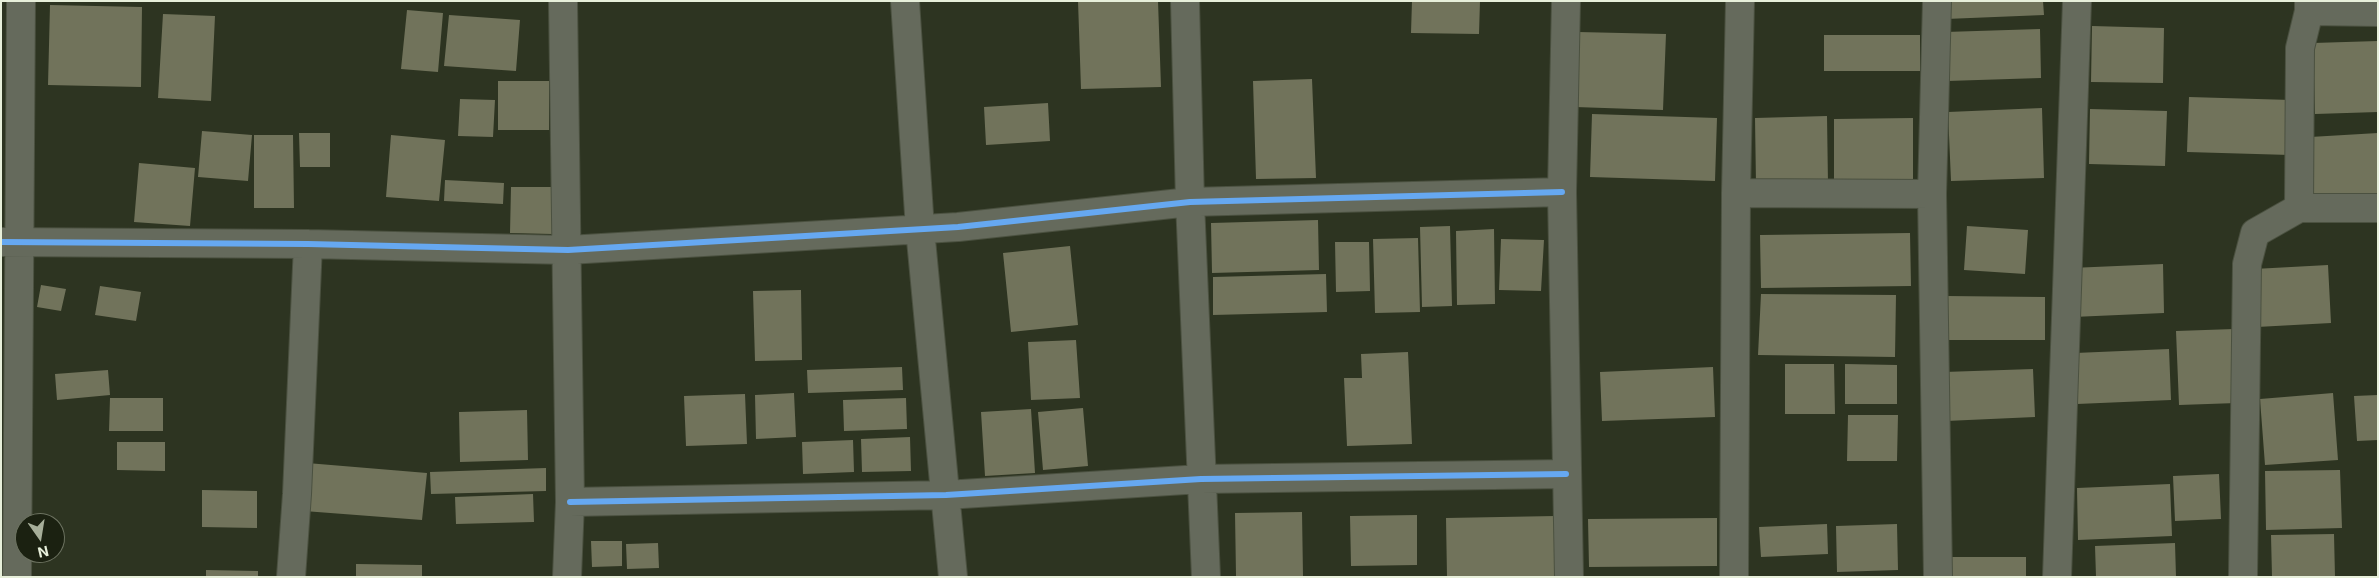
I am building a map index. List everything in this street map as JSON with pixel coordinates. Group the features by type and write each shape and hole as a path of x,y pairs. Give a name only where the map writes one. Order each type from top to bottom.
{"street":[{"path":"17,577 10,243 22,1"},
{"path":"563,1 568,250 570,502 567,577"},
{"path":"905,1 920,229 953,577"},
{"path":"1185,1 1190,202 1206,577"},
{"path":"1566,1 1562,192 1569,577"},
{"path":"1734,577 1736,192 1740,1"},
{"path":"1937,1 1932,194 1938,577"},
{"path":"2057,577 2077,1"},
{"path":"2299,208 2300,48 2309,6 2378,12"},
{"path":"10,243 308,244 568,250 920,229 1190,202 1562,192"},
{"path":"1736,192 1932,194"},
{"path":"2243,577 2247,264 2255,233 2299,208 2378,208"},
{"path":"291,577 298,494 308,244"},
{"path":"570,502 946,495 1201,479 1566,474"}],"building":[{"path":"1078,1 1158,1 1161,87 1081,89"},
{"path":"1412,1 1480,1 1479,34 1411,33"},
{"path":"1945,1 2043,1 2044,15 1946,19"},
{"path":"50,5 142,7 141,87 48,85"},
{"path":"407,10 443,13 438,72 401,69"},
{"path":"163,14 215,16 211,101 158,98"},
{"path":"449,15 520,20 516,71 444,66"},
{"path":"2092,26 2164,28 2163,83 2091,82"},
{"path":"2040,29 2041,78 1947,81 1945,32"},
{"path":"1578,32 1666,34 1663,110 1575,107"},
{"path":"1824,35 1920,35 1920,71 1824,71"},
{"path":"2378,41 2378,112 2315,114 2313,43"},
{"path":"1312,79 1316,178 1256,179 1253,81"},
{"path":"498,81 549,81 549,130 498,130"},
{"path":"2189,97 2291,100 2290,155 2187,152"},
{"path":"460,99 495,100 493,137 458,136"},
{"path":"1048,103 1050,141 986,145 984,107"},
{"path":"2042,108 2044,178 1951,181 1948,112"},
{"path":"2090,109 2167,111 2165,166 2089,164"},
{"path":"1592,114 1717,118 1715,181 1590,177"},
{"path":"1827,116 1828,184 1756,185 1755,118"},
{"path":"1913,118 1913,183 1834,184 1834,119"},
{"path":"202,131 252,135 248,181 198,177"},
{"path":"299,133 330,133 330,167 300,167"},
{"path":"2378,133 2378,204 2314,207 2310,137"},
{"path":"254,135 293,135 294,208 254,208"},
{"path":"391,135 445,140 439,201 386,197"},
{"path":"139,163 195,168 190,226 134,222"},
{"path":"445,180 504,183 503,204 444,201"},
{"path":"511,187 552,187 552,234 510,233"},
{"path":"1318,220 1319,270 1212,273 1211,223"},
{"path":"1450,226 1452,306 1422,307 1420,227"},
{"path":"1967,226 2028,230 2025,274 1964,270"},
{"path":"1494,229 1495,304 1457,305 1456,231"},
{"path":"1910,233 1911,286 1761,288 1760,235"},
{"path":"1418,238 1420,312 1375,313 1373,239"},
{"path":"1501,239 1544,240 1541,291 1499,290"},
{"path":"1335,242 1369,242 1370,291 1336,292"},
{"path":"1070,246 1078,325 1011,332 1003,253"},
{"path":"2163,264 2164,313 2073,317 2071,268"},
{"path":"2328,265 2331,323 2257,327 2254,269"},
{"path":"1326,274 1327,312 1213,315 1213,277"},
{"path":"41,285 66,289 61,311 37,307"},
{"path":"100,286 141,292 136,321 95,315"},
{"path":"801,290 802,360 755,361 753,291"},
{"path":"1761,294 1896,295 1895,357 1758,355"},
{"path":"1946,296 2045,297 2045,340 1946,340"},
{"path":"2234,329 2237,403 2179,405 2176,331"},
{"path":"1076,340 1080,398 1031,400 1028,342"},
{"path":"2169,349 2171,400 2077,404 2075,353"},
{"path":"1408,352 1412,444 1347,446 1344,378 1362,378 1361,354"},
{"path":"1785,364 1834,364 1835,414 1785,414"},
{"path":"1845,364 1897,365 1897,404 1845,404"},
{"path":"902,367 903,390 808,393 807,370"},
{"path":"1713,367 1715,417 1602,421 1600,372"},
{"path":"2033,369 2035,417 1946,421 1944,372"},
{"path":"108,370 110,395 57,400 55,374"},
{"path":"794,393 796,437 756,439 755,395"},
{"path":"2333,393 2338,460 2265,465 2260,399"},
{"path":"745,394 747,444 686,446 684,396"},
{"path":"2378,395 2378,440 2357,441 2354,396"},
{"path":"110,398 163,398 163,431 109,431"},
{"path":"906,398 907,429 844,431 843,400"},
{"path":"1083,408 1088,466 1043,470 1038,412"},
{"path":"1031,409 1035,473 985,476 981,412"},
{"path":"527,410 528,460 460,462 459,412"},
{"path":"1848,415 1898,415 1897,461 1847,461"},
{"path":"910,437 911,471 862,472 861,439"},
{"path":"853,440 854,472 803,474 802,442"},
{"path":"117,442 165,442 165,471 117,470"},
{"path":"307,463 427,473 422,520 304,511"},
{"path":"546,468 546,491 431,494 430,472"},
{"path":"2340,470 2342,528 2266,530 2265,471"},
{"path":"2219,474 2221,519 2175,521 2173,476"},
{"path":"2170,484 2172,536 2078,540 2077,488"},
{"path":"202,490 257,491 257,528 202,527"},
{"path":"533,494 534,522 456,524 455,497"},
{"path":"1302,512 1303,576 1236,576 1235,513"},
{"path":"1417,515 1417,565 1351,566 1350,516"},
{"path":"1555,516 1556,577 1447,577 1446,518"},
{"path":"1717,518 1717,566 1589,567 1588,519"},
{"path":"1827,524 1828,554 1761,557 1759,527"},
{"path":"1897,524 1898,570 1837,572 1836,526"},
{"path":"2334,534 2335,577 2272,577 2271,535"},
{"path":"591,541 622,541 622,566 592,567"},
{"path":"658,543 659,568 627,569 626,544"},
{"path":"2175,543 2176,577 2096,577 2095,546"},
{"path":"1946,557 2026,557 2026,577 1946,577"},
{"path":"356,564 422,565 422,577 356,577"},
{"path":"206,570 258,571 258,577 206,577"}],"cycle path":[{"path":"1,242 308,244 568,250 958,227 1190,202 1562,192"},
{"path":"570,502 946,495 1201,479 1566,474"}]}
